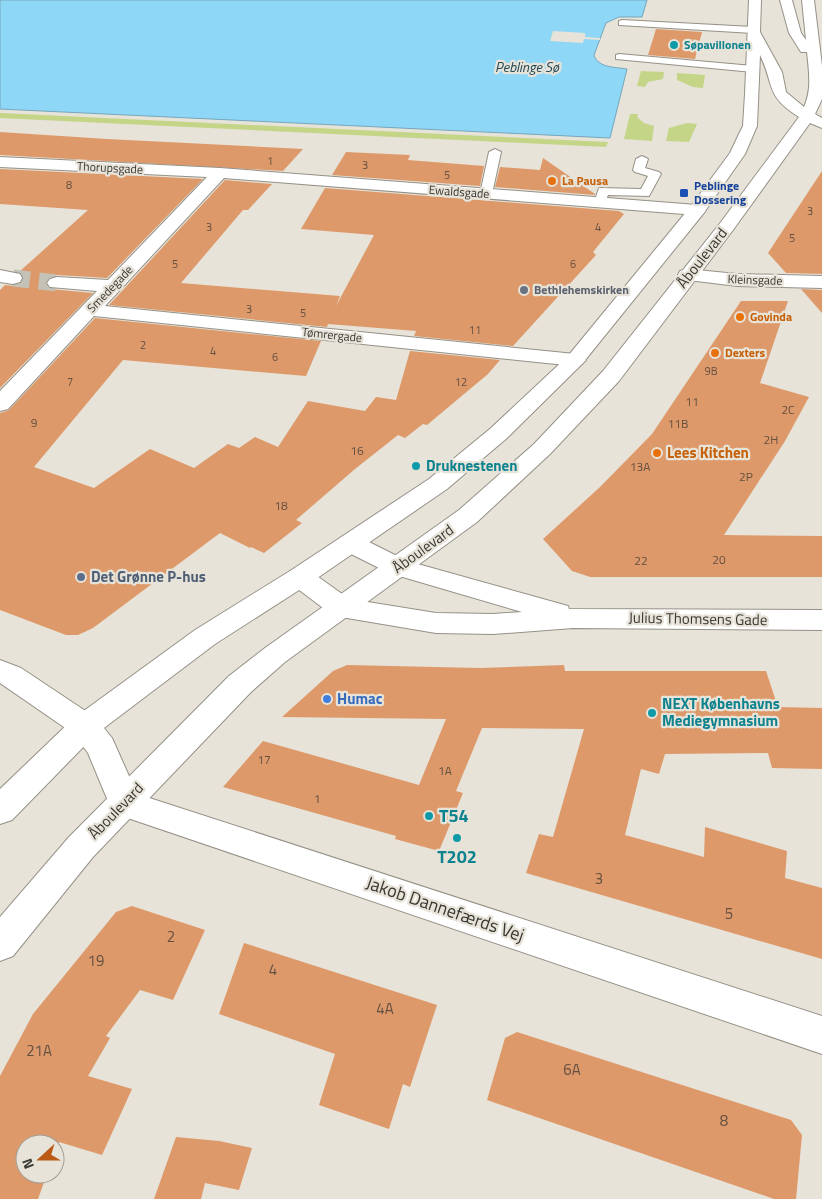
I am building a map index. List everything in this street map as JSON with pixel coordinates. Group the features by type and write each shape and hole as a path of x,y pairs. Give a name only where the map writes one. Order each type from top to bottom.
{"street":[{"path":"0,810 93,737 204,637 300,577 438,484 499,433 575,360 697,210 737,154 747,134 750,126 752,94 755,0"},
{"path":"786,0 796,33 815,62"},
{"path":"808,0 818,102"},
{"path":"753,30 775,72 780,94 807,116 822,124"},
{"name":"Åboulevard","path":"0,944 81,847 240,684 275,655 468,516 542,449 611,376 818,102"},
{"name":"Thorupsgade","path":"0,162 220,173"},
{"name":"Ewaldsgade","path":"220,173 697,210"},
{"name":"Smedegade","path":"0,404 220,173"},
{"name":"Kleinsgade","path":"687,275 737,280 822,282"},
{"path":"57,283 113,286"},
{"name":"Tømrergade","path":"90,310 575,360"},
{"name":"Julius Thomsens Gade","path":"350,544 398,567 573,618"},
{"name":"Julius Thomsens Gade","path":"300,577 341,607 436,624 493,624 573,618 822,620"},
{"path":"0,671 12,676 93,737 125,803"},
{"name":"Jakob Dannefærds Vej","path":"125,803 822,1035"}],"lane":[{"path":"622,23 753,30"},
{"path":"619,58 753,69"},
{"path":"486,194 494,152"},
{"path":"600,203 604,191 645,193 656,174 639,170 642,159"}],"green space":[{"path":"641,71 664,72 663,79 648,82 645,87 637,86"},
{"path":"677,73 705,75 703,88 693,87 677,80"},
{"path":"0,113 608,142 606,147 0,118"},
{"path":"630,114 638,114 637,117 644,123 654,126 652,141 624,139"},
{"path":"687,123 697,124 689,142 666,141 669,128"}],"water":[{"name":"Peblinge Sø","path":"0,0 647,0 642,17 619,17 606,23 594,55 603,65 627,69 610,138 0,109"}],"pier":[{"path":"553,31 585,33 585,37 600,38 600,40 584,39 583,43 550,41"}],"building":[{"name":"Søpavillonen","path":"656,29 702,32 695,59 648,55"},
{"path":"0,132 303,149 283,171 0,155"},
{"path":"346,152 410,155 408,160 484,166 480,186 332,175"},
{"path":"543,158 595,195 495,187 500,167 540,170"},
{"path":"0,169 203,179 107,278 57,275 48,278 45,283 50,289 93,293 0,388 0,290 5,285 14,286 22,283 24,277 19,272 88,210 0,204"},
{"path":"822,171 822,274 786,273 768,253"},
{"path":"225,180 272,184 248,210 243,210 181,283 340,296 336,306 374,235 301,229 325,188 619,211 624,214 593,252 596,255 513,346 414,336 416,331 328,324 327,327 109,305"},
{"path":"801,289 822,290 822,313"},
{"path":"741,301 788,301 760,383 809,397 785,441 724,535 822,536 822,577 590,577 572,571 543,539 600,487 652,434"},
{"path":"95,318 321,341 306,376 123,360 34,467 94,488 150,449 194,468 228,444 239,448 255,437 278,447 308,401 365,411 376,397 396,400 410,351 500,360 488,374 427,425 423,424 405,438 398,435 355,469 296,520 302,523 264,553 220,533 93,628 78,635 66,635 0,610 0,413 9,410"},
{"path":"347,665 480,668 564,665 565,671 766,671 778,707 822,708 822,769 772,768 768,753 665,754 659,774 641,769 625,835 704,857 705,827 787,851 785,878 822,888 822,959 526,873 539,834 553,837 584,729 482,728 456,791 463,793 439,851 395,839 396,836 223,787 263,741 419,785 446,719 282,717 333,671"},
{"path":"132,906 205,930 173,1000 140,990 106,1036 110,1038 88,1076 132,1089 102,1155 65,1144 65,1134 15,1134 15,1184 43,1184 38,1199 0,1199 0,1076 33,1014 116,912"},
{"path":"244,943 437,1005 410,1087 403,1084 389,1129 319,1105 335,1054 219,1014"},
{"path":"517,1032 791,1120 802,1135 796,1199 774,1199 487,1100 505,1038"},
{"path":"176,1137 219,1141 252,1148 239,1190 205,1183 201,1199 154,1199"}],"tunnel":[{"path":"13,278 57,283"}],"place":[{"name":"Søpavillonen","path":"674,45"},
{"name":"La Pausa","path":"552,181"},
{"name":"Peblinge Dossering","path":"684,193"},
{"name":"Bethlehemskirken","path":"524,290"},
{"name":"Govinda","path":"740,317"},
{"name":"Dexters","path":"715,353"},
{"name":"Lees Kitchen","path":"657,453"},
{"name":"Druknestenen","path":"416,466"},
{"name":"Det Grønne P-hus","path":"81,577"},
{"name":"Humac","path":"327,699"},
{"name":"NEXT Københavns Mediegymnasium","path":"652,713"},
{"name":"T54","path":"429,816"},
{"name":"T202","path":"457,838"}]}
